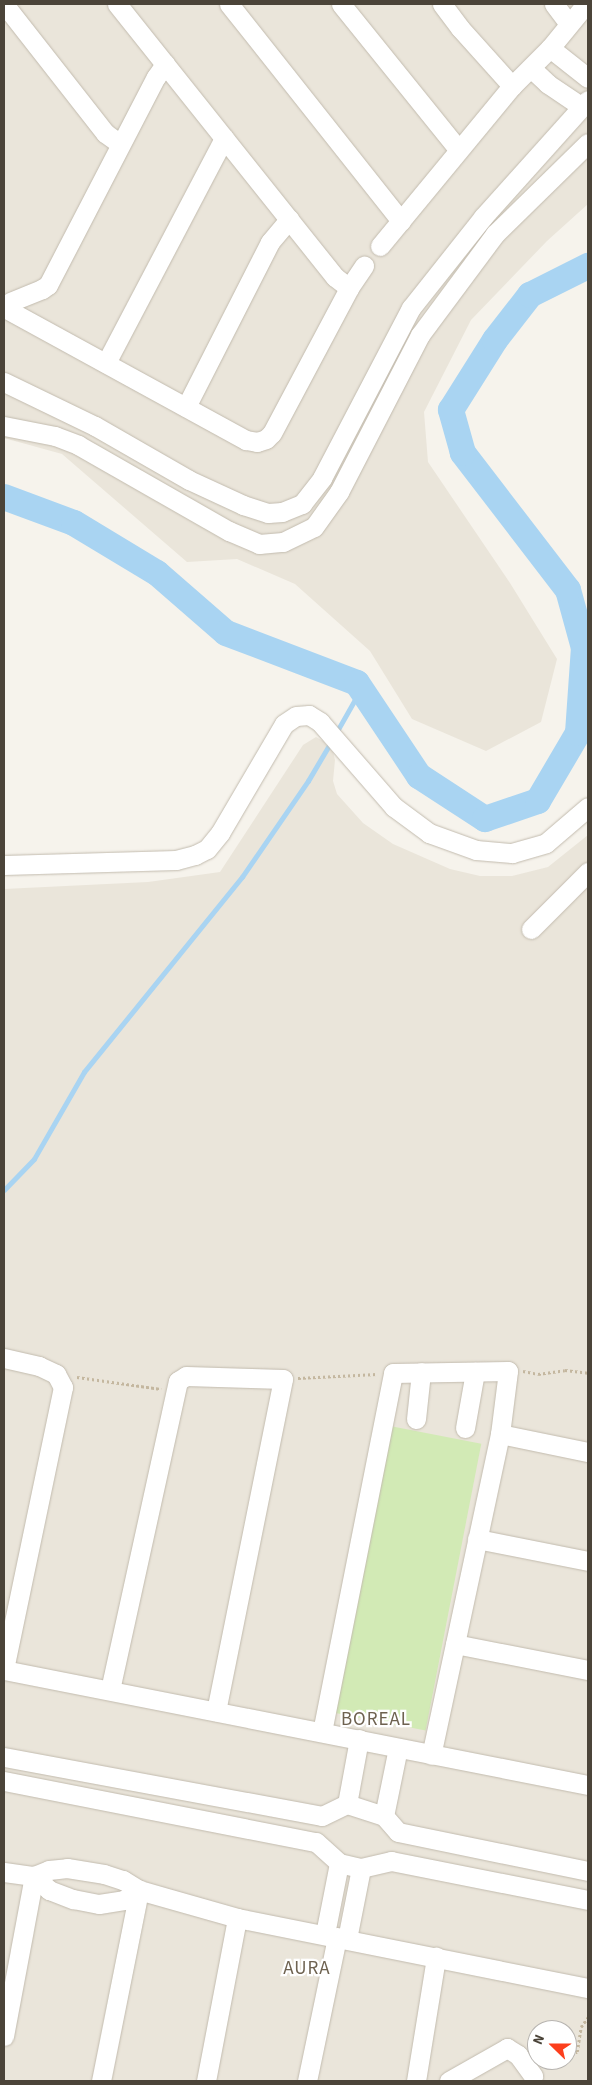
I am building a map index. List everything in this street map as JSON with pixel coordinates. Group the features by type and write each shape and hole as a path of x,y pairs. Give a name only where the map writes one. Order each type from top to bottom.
{"street":[{"path":"4,4 105,133 120,144"},
{"path":"117,4 335,277 349,288"},
{"path":"229,4 401,221"},
{"path":"341,4 458,149"},
{"path":"442,4 460,28 512,86"},
{"path":"554,4 569,24"},
{"path":"380,246 458,149 512,86 550,48 586,4"},
{"path":"550,48 588,78"},
{"path":"6,311 42,289 53,275 120,144 165,64"},
{"path":"4,382 95,426 188,480 243,505 268,513 282,512 302,504 322,478 411,308 483,217 585,104 548,84 531,68"},
{"path":"106,363 224,138"},
{"path":"4,426 36,432 78,445 229,531 260,544 284,542 314,526 339,492 420,335 495,234 588,143"},
{"path":"483,217 495,234"},
{"path":"186,407 270,242 289,219"},
{"path":"6,311 32,323 246,440 256,442 266,439 272,433 349,288 364,266"},
{"path":"32,323 42,299 42,289"},
{"path":"78,445 95,426"},
{"path":"4,865 176,860 195,856 207,849 220,833 284,724 296,716 309,715 320,722 394,807 428,833 476,850 512,853 546,843 588,807"},
{"path":"531,929 588,872"},
{"path":"4,1358 39,1366 56,1374 63,1387 4,1670 588,1785"},
{"path":"322,1732 393,1373 508,1371 500,1434 431,1755"},
{"path":"416,1419 422,1372"},
{"path":"465,1428 475,1372"},
{"path":"110,1690 174,1392 178,1381 186,1376 283,1379 216,1711"},
{"path":"500,1434 588,1452"},
{"path":"478,1539 588,1561"},
{"path":"455,1644 588,1670"},
{"path":"347,1804 359,1739"},
{"path":"384,1816 398,1748"},
{"path":"4,1757 322,1816 347,1804 384,1816 398,1832 588,1871"},
{"path":"4,1781 316,1842 339,1863 361,1868 390,1861 588,1900"},
{"path":"316,1842 322,1816"},
{"path":"390,1861 398,1832"},
{"path":"336,1937 339,1863"},
{"path":"4,1872 34,1876 49,1870 67,1868 104,1874 123,1880 139,1890 237,1918 588,1988"},
{"path":"307,2081 336,1937 361,1868"},
{"path":"34,1876 49,1890 73,1899 99,1904 124,1900 139,1890"},
{"path":"4,2036 34,1876"},
{"path":"101,2081 139,1890"},
{"path":"206,2081 237,1918"},
{"path":"416,2081 436,1957"},
{"path":"449,2081 507,2048 518,2055 533,2076"}],"path":[{"path":"508,1371 538,1374 565,1370 588,1373"},
{"path":"283,1379 393,1373"},
{"path":"56,1374 174,1392"},
{"path":"577,2052 580,2046 580,2027 588,2017"}],"shaded area":[{"path":"4,4 588,4 588,204 547,241 471,320 424,412 428,462 510,583 557,659 541,722 486,751 412,719 370,651 295,584 237,559 187,562 62,454 4,438"},
{"path":"316,737 323,741 333,752 335,760 333,781 337,794 363,823 393,844 450,869 480,876 512,876 548,867 588,835 588,2081 4,2081 4,889 148,882 220,872 303,745"}],"green space":[{"path":"390,1426 481,1444 426,1730 334,1713"}],"waterway":[{"path":"4,497 74,523 157,573 226,633 357,683 419,776 485,819 538,801 578,733 584,648 568,590 463,453 451,410 495,340 530,295 588,266"},
{"path":"336,733 361,689"},
{"path":"4,1190 34,1159 84,1072 242,877 308,781 331,742"}],"district":[{"name":"BOREAL","path":"376,1720"},
{"name":"AURA","path":"307,1969"}]}
